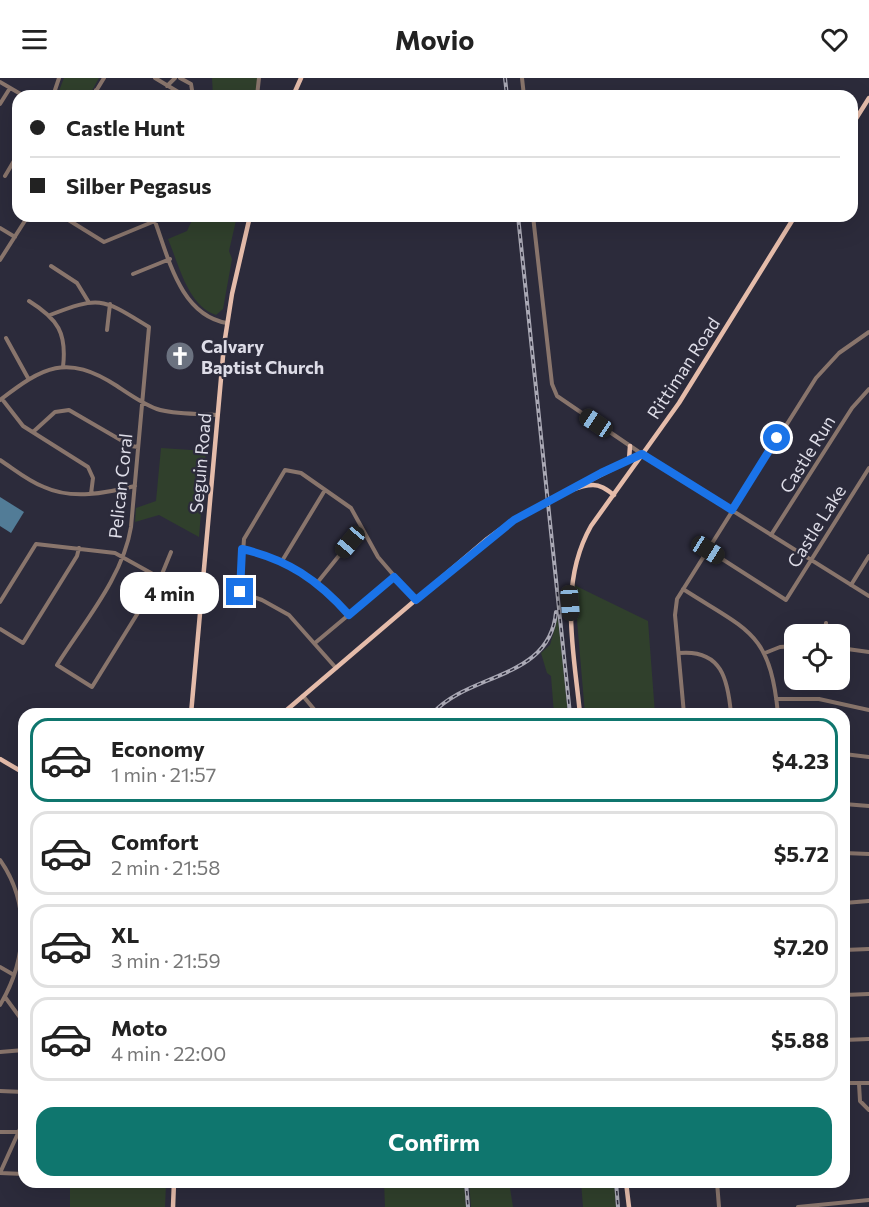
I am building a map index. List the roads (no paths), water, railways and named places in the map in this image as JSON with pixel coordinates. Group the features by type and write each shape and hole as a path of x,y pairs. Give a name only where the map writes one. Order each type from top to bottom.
{"main road":[{"path":"858,115 869,98"},
{"name":"Seguin Road","path":"192,708 227,323 249,222"},
{"name":"Rittiman Road","path":"289,708 487,539 514,520 642,454 679,403 791,222"},
{"path":"629,460 630,446"},
{"path":"579,708 570,603 571,577 583,541 642,454"},
{"name":"Rittiman Road","path":"560,497 591,485 602,487 614,495"},
{"path":"0,759 18,770"},
{"path":"173,1207 174,1188"},
{"path":"626,1188 628,1207"}],"street":[{"path":"96,90 104,78"},
{"path":"155,78 174,90"},
{"path":"167,86 175,78"},
{"path":"180,78 190,84 192,90"},
{"path":"0,82 14,90"},
{"path":"0,104 10,88"},
{"path":"5,176 12,164"},
{"path":"0,260 24,222"},
{"path":"72,222 104,242 146,222"},
{"path":"156,222 191,304 209,319 227,323"},
{"path":"534,222 554,393 642,454 869,596"},
{"path":"0,228 15,237"},
{"path":"134,274 170,259"},
{"path":"51,266 77,284 88,301"},
{"path":"29,301 50,315 63,339 63,367"},
{"path":"50,315 88,301 110,304 107,330"},
{"name":"Pelican Coral","path":"110,304 149,327 131,527 124,556 57,665 92,687 160,578"},
{"path":"684,708 675,612 677,599 823,369 847,346 869,332"},
{"path":"6,338 28,378"},
{"path":"91,494 93,478 88,467 16,420 1,400 28,378 46,370 63,367 95,373 142,402 163,410 218,415"},
{"name":"Castle Run","path":"771,535 852,408 869,389"},
{"path":"33,432 55,412 69,410 131,446 138,447"},
{"path":"0,460 43,487 56,491 91,494 135,486"},
{"name":"Castle Lake","path":"708,550 786,600 869,468"},
{"path":"336,668 289,615 240,592 242,549 249,526 287,469 301,473 351,508 378,557 416,600"},
{"path":"282,561 325,489"},
{"path":"317,583 350,542 364,532"},
{"path":"0,602 36,544 106,550 124,556 160,578 171,552"},
{"path":"0,629 22,643 77,556 79,548"},
{"path":"242,549 282,561 317,583 349,615"},
{"path":"850,585 869,556"},
{"path":"315,643 394,577"},
{"path":"683,589 745,629 765,653 772,670 777,708"},
{"path":"765,653 784,647"},
{"path":"850,649 869,652"},
{"path":"679,653 695,653 720,668 727,679 730,708"},
{"path":"303,696 313,708"},
{"path":"776,699 819,699 869,710"},
{"path":"850,755 869,757"},
{"path":"850,804 869,806"},
{"path":"850,853 869,854"},
{"path":"1,864 18,894"},
{"path":"850,903 869,901"},
{"path":"850,950 869,949"},
{"path":"0,1005 14,975 18,959"},
{"path":"0,967 14,975"},
{"path":"850,995 869,994"},
{"path":"5,997 18,1010"},
{"path":"850,1040 869,1039"},
{"path":"0,1052 18,1050"},
{"path":"850,1083 869,1083"},
{"path":"859,1084 860,1101 869,1110"},
{"path":"0,1091 18,1092"},
{"path":"0,1132 18,1132"},
{"path":"18,1139 0,1173 18,1174"},
{"path":"717,1188 719,1207"},
{"path":"798,1207 869,1200"}],"water":[{"path":"0,497 24,512 11,533 0,526"}],"railway":[{"path":"505,78 506,90"},
{"path":"519,222 569,708"},
{"path":"439,708 466,690 524,663 539,651 550,634 556,612"},
{"path":"466,1188 468,1207"},
{"path":"616,1188 618,1207"}],"place":[{"name":"Calvary Baptist Church","path":"180,356"}]}
